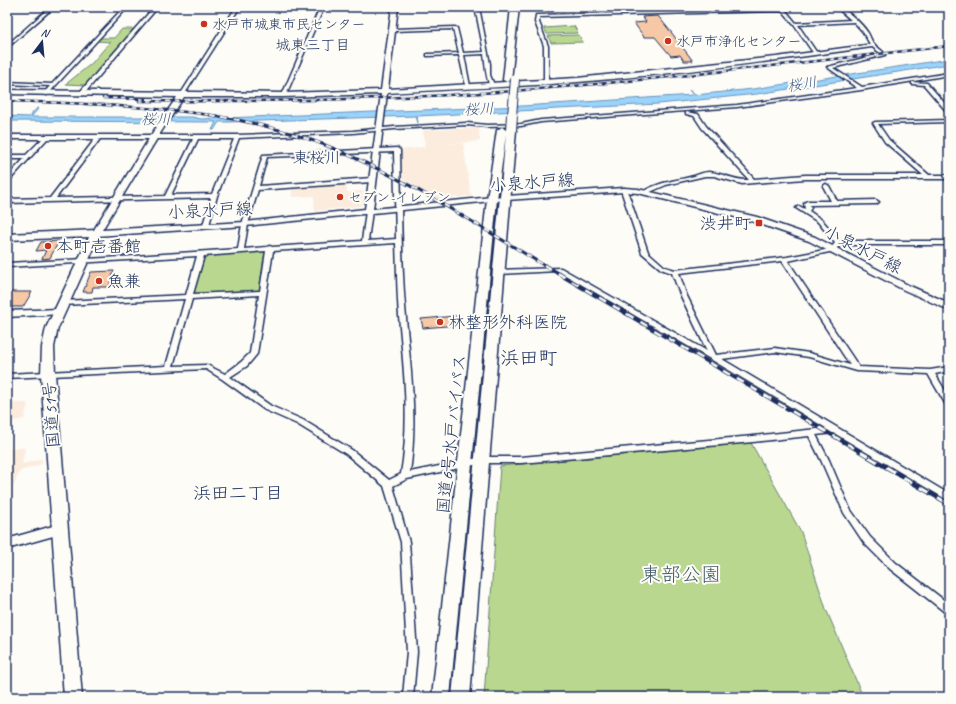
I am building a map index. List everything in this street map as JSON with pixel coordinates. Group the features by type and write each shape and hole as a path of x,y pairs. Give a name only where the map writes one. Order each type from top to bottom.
{"highway":[{"name":"国道6号水戸バイパス","path":"441,697 466,463 499,199 511,79 515,7"},
{"name":"国道6号水戸バイパス","path":"511,79 523,10"},
{"name":"国道6号水戸バイパス","path":"461,697 499,272 499,199"},
{"path":"7,237 96,233"},
{"name":"国道51号","path":"73,697 48,374 48,347 52,328 96,233"}],"street":[{"path":"7,47 52,7"},
{"path":"44,94 126,7"},
{"path":"81,94 156,7"},
{"path":"96,233 156,135 238,7"},
{"path":"284,95 322,7"},
{"path":"365,243 395,7"},
{"path":"477,7 486,53 488,75 492,85"},
{"path":"617,7 621,14"},
{"path":"669,7 672,11"},
{"path":"838,7 855,21 865,32 872,45 881,51 882,56 829,67 860,88"},
{"path":"546,82 546,46 537,22 537,16 621,14 731,8 782,8 815,53"},
{"path":"795,24 855,21"},
{"path":"393,30 455,28 468,86"},
{"path":"7,92 44,94 284,95 385,92 546,82 666,71 872,45"},
{"path":"429,55 486,53"},
{"path":"867,88 949,74"},
{"path":"7,137 98,138 156,135 196,138 353,132 379,128 467,124 487,126 521,125 541,121 738,106 860,88 922,83 949,111"},
{"path":"7,84 52,85"},
{"path":"666,112 693,113 696,115 704,127 752,180"},
{"path":"928,177 887,140 875,123 949,121"},
{"path":"206,225 214,196 237,137"},
{"path":"7,180 44,138"},
{"path":"52,200 98,138"},
{"path":"167,198 196,138"},
{"path":"241,250 245,224 265,156 398,150 398,241 410,420 410,453 406,476"},
{"path":"7,157 27,157"},
{"path":"646,192 652,187 675,180 705,174 718,176 732,181 804,177 949,177"},
{"path":"256,188 372,180"},
{"path":"826,186 835,203"},
{"path":"624,190 645,254 663,268 675,272 784,259 832,250 838,243 949,243"},
{"name":"小泉水戸線","path":"96,233 206,225 245,224 499,199 624,190 646,192 764,221 793,232 832,250 907,288 949,307"},
{"path":"7,202 214,196"},
{"path":"806,211 808,208 807,203 876,202"},
{"path":"798,208 806,211 820,221 838,243"},
{"path":"7,265 83,262 270,248 398,241"},
{"path":"226,378 244,364 253,354 270,248"},
{"path":"169,368 201,254"},
{"path":"784,259 857,369"},
{"path":"499,272 559,269 714,358 949,498"},
{"path":"675,272 683,294 714,358"},
{"path":"7,314 61,307 189,296 262,293"},
{"path":"714,358 754,352 780,351 809,355 857,369 930,372 949,369"},
{"path":"7,376 207,367 226,378 268,408 300,422 349,452 388,484 405,542 412,652 408,697"},
{"path":"930,372 949,403"},
{"path":"388,484 406,476 483,460 521,460 834,430"},
{"path":"811,433 825,460 847,511 867,540 893,566 949,610"},
{"path":"7,544 60,528"}],"shaded area":[{"path":"479,128 480,141 436,145 463,143 471,196 436,199 400,177 399,150 425,147 423,130"},
{"path":"346,183 347,192 364,191 361,206 315,211 314,196 292,197 292,187"},
{"path":"7,403 28,403 24,419 13,421 7,440"},
{"path":"7,448 25,448 22,464 42,459 42,464 20,471 7,500"}],"green space":[{"path":"574,26 578,33 547,34 544,28"},
{"path":"122,29 134,29 86,85 66,84 92,63 110,42 96,41 99,38 114,38"},
{"path":"579,35 583,42 551,43 548,36"},
{"path":"264,250 265,252 259,290 197,294 194,292 204,258 206,256"},
{"name":"東部公園","path":"751,443 801,532 826,609 863,697 484,697 500,466"}],"water":[{"name":"桜川","path":"949,59 949,64 757,94 659,104 417,116 418,123 416,116 219,122 214,130 212,130 216,122 7,121 7,116 29,117 37,108 39,108 31,117 192,117 201,119 522,106 693,95 689,90 695,95 753,89"}],"building":[{"name":"水戸市浄化センター","path":"658,16 693,61 684,61 680,55 671,56 655,37 644,37 634,23 646,22 642,17"},
{"name":"本町壱番館","path":"59,241 50,258 42,259 46,250 36,251 41,242"},
{"name":"魚兼","path":"114,271 109,287 93,287 92,292 83,292 91,272"},
{"path":"7,292 32,292 23,307 7,307"},
{"name":"林整形外科医院","path":"456,316 458,325 423,328 421,319"}],"railway":[{"path":"139,101 319,100 498,92 668,77 949,46"},
{"path":"103,98 145,99"},
{"path":"7,101 112,106 214,116"},
{"path":"214,116 254,123 283,131 325,145 354,157 437,201 545,266"},
{"path":"544,265 871,458"},
{"path":"869,457 949,504"}],"place":[{"name":"水戸市城東市民センター","path":"204,24"},
{"name":"水戸市浄化センター","path":"668,41"},
{"name":"セブン-イレブン","path":"340,197"},
{"name":"渋井町","path":"759,223"},
{"name":"本町壱番館","path":"48,246"},
{"name":"魚兼","path":"99,281"},
{"name":"林整形外科医院","path":"440,322"}],"district":[{"name":"城東三丁目","path":"313,45"},
{"name":"東桜川","path":"317,157"},
{"name":"浜田町","path":"529,357"},
{"name":"浜田二丁目","path":"238,493"}]}
